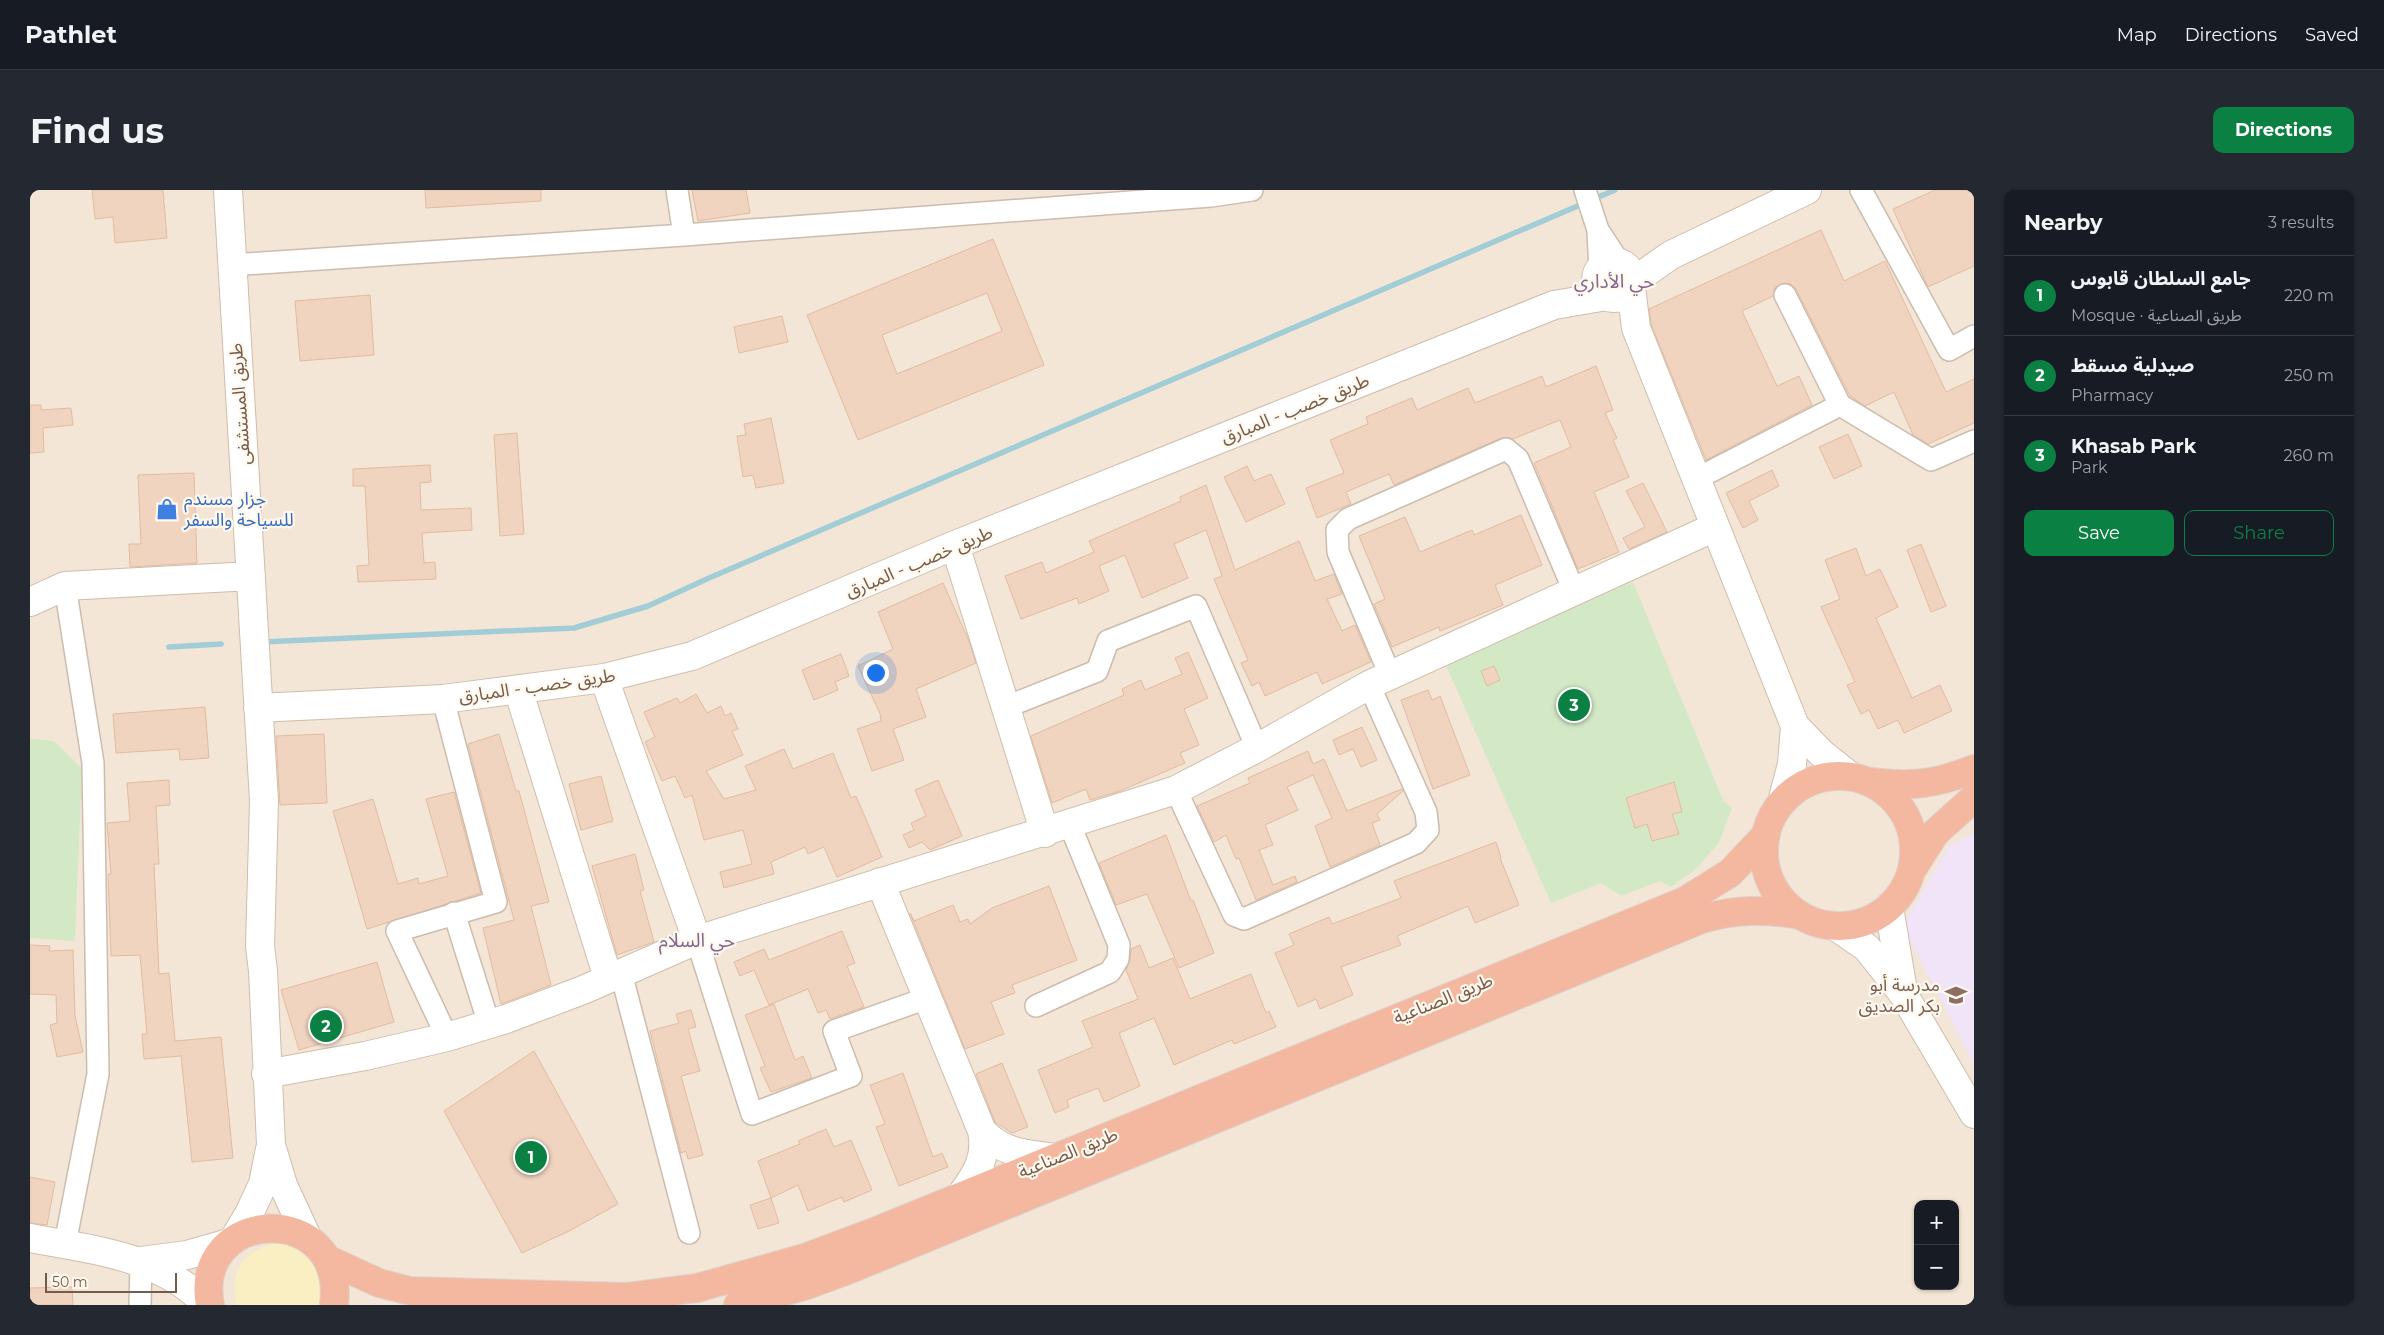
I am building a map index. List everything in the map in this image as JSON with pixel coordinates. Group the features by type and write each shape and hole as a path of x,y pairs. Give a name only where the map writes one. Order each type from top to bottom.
{"highway":[{"path":"1974,769 1951,778 1918,785 1831,776 1813,780 1796,789 1782,802 1772,817 1766,835 1764,853 1771,880 1785,903 1800,915 1816,923 1852,926 1870,920 1889,908 1907,884 1913,868 1935,833 1974,798"},
{"path":"1860,779 1888,793 1902,808 1911,827 1913,868"},
{"name":"طريق الصناعية","path":"327,1260 379,1283 410,1291 627,1297 697,1288 804,1258 959,1198 1685,901 1730,873 1766,835"},
{"name":"طريق الصناعية","path":"738,1305 807,1285 848,1270 1702,919 1746,910 1773,910 1800,915"},
{"path":"208,1305 209,1280 213,1266 232,1241 248,1231 263,1227 293,1230 307,1237 327,1260 333,1275 336,1291 334,1305"}],"street":[{"name":"طريق المستشفى","path":"228,190 264,801 260,946 263,970 270,1145"},
{"path":"677,190 684,235"},
{"path":"231,264 684,235 1211,196 1252,190"},
{"path":"1585,190 1615,279 1795,726 1821,753 1860,779"},
{"name":"طريق خصب - المبارق","path":"258,708 443,699 604,678 692,656 954,546 1554,305 1671,256 1807,190"},
{"path":"1861,190 1949,350 1974,336"},
{"path":"1785,295 1840,405 1930,460 1974,441"},
{"path":"1696,479 1840,405"},
{"path":"1176,790 1234,914 1244,919 1416,843 1428,830 1426,812 1338,552 1337,530 1348,518 1506,449 1518,459 1574,591"},
{"path":"266,1074 365,1056 446,1037 489,1024 614,976 697,940 880,882 1057,829 1176,790 1380,680 1716,527"},
{"path":"954,546 1006,708 1057,829 1120,944 1118,959 1110,972 1036,1006"},
{"path":"30,602 65,586 251,576"},
{"path":"65,586 93,763 98,1064 65,1244"},
{"path":"1006,708 1097,671 1108,642 1196,606 1257,748"},
{"path":"604,678 697,940 752,1114 852,1076 834,1030 927,998"},
{"path":"518,689 614,976 689,1233"},
{"path":"443,699 496,902 454,913 397,932 446,1037"},
{"path":"1782,802 1792,764 1795,726"},
{"path":"880,882 982,1131 984,1142 981,1164 959,1198"},
{"path":"1889,908 1904,995"},
{"path":"454,913 489,1024"},
{"path":"1834,926 1867,948 1904,995 1974,1114"},
{"path":"982,1131 998,1146 1008,1150 1056,1158"},
{"path":"141,1261 187,1255 232,1241 249,1214 263,1184 270,1145"},
{"path":"270,1145 282,1185 307,1237"},
{"path":"30,1238 141,1261 182,1281 208,1305"},
{"path":"140,1305 141,1261"}],"shaded area":[{"path":"30,190 1974,190 1974,1305 30,1305"},
{"name":"مدرسة أبو بكر الصديق","path":"1974,833 1974,1065 1903,926 1949,846"}],"green space":[{"path":"1633,582 1723,800 1732,808 1719,843 1697,868 1671,887 1660,881 1621,896 1601,883 1551,903 1445,663"},
{"path":"30,739 54,741 82,769 75,941 30,938"}],"sand":[{"path":"279,1243 293,1246 311,1256 318,1271 321,1305 237,1305 235,1281 242,1263 257,1250"}],"building":[{"path":"92,190 163,190 167,238 115,243 113,217 95,219"},
{"path":"425,190 541,190 541,201 426,208"},
{"path":"692,190 746,190 750,213 698,221"},
{"path":"1935,190 1974,190 1974,266 1928,287 1893,209"},
{"path":"1821,230 1844,281 1885,261 1946,392 1974,379 1974,423 1928,444 1913,435 1894,392 1865,406 1850,396 1796,289 1791,284 1785,283 1775,288 1773,296 1742,311 1777,386 1799,376 1812,405 1706,460 1651,324 1649,309"},
{"path":"993,239 1044,365 858,440 807,315","holes":["987,293 1002,331 897,374 882,335"]},
{"path":"370,295 374,355 300,361 295,301"},
{"path":"782,316 788,342 739,353 734,327"},
{"path":"1596,366 1613,410 1605,413 1617,438 1613,440 1629,477 1594,492 1619,552 1578,569 1534,463 1571,447 1560,420 1513,439 1501,438 1394,485 1389,474 1346,492 1351,504 1317,518 1306,488 1344,473 1330,440 1368,424 1366,417 1412,398 1417,410 1468,388 1475,403 1542,376 1546,387"},
{"path":"30,405 41,405 41,410 71,408 73,425 43,428 44,452 30,453"},
{"path":"771,418 784,483 756,488 753,475 743,477 737,436 746,435 744,424"},
{"path":"517,433 524,534 500,536 494,435"},
{"path":"1848,434 1862,466 1834,479 1819,447"},
{"path":"430,465 431,482 420,483 421,510 471,508 472,530 422,533 424,563 435,562 436,579 358,582 357,566 369,565 365,486 353,486 353,469"},
{"path":"1247,466 1254,481 1271,474 1285,504 1246,522 1224,477"},
{"path":"1772,470 1779,486 1749,501 1758,520 1743,528 1726,493"},
{"name":"جزار مسندم للسياحة والسفر","path":"194,473 197,563 130,567 129,544 141,544 138,475"},
{"path":"1643,483 1667,532 1629,549 1623,538 1645,527 1626,491"},
{"path":"1206,485 1235,570 1299,541 1315,581 1334,574 1342,594 1327,599 1342,631 1355,625 1371,662 1322,684 1317,672 1265,696 1259,682 1252,686 1241,663 1248,660 1214,579 1222,576 1206,530 1174,544 1188,578 1142,598 1125,555 1099,566 1109,591 1079,604 1077,598 1021,619 1005,576 1042,562 1046,573 1094,552 1089,541 1181,501 1180,497"},
{"path":"1521,515 1542,565 1495,585 1503,605 1440,631 1439,627 1392,647 1374,604 1385,599 1359,536 1405,517 1420,552 1472,530 1474,535"},
{"path":"1921,544 1946,606 1931,612 1907,550"},
{"path":"1856,548 1866,576 1880,569 1898,607 1876,618 1912,698 1940,685 1952,711 1904,733 1898,720 1878,729 1869,710 1861,714 1847,685 1855,682 1821,607 1840,599 1825,560"},
{"path":"943,583 969,641 976,663 916,689 926,717 893,729 904,760 872,771 857,729 881,721 881,716 858,666 893,649 878,612"},
{"path":"1188,652 1208,698 1184,709 1199,745 1180,753 1185,763 1120,791 1090,800 1086,789 1052,803 1031,736 1124,695 1122,689 1141,680 1145,690 1182,674 1175,658"},
{"path":"841,654 849,676 835,682 838,690 814,700 802,670"},
{"path":"1494,666 1500,680 1487,686 1481,671"},
{"path":"1428,690 1432,700 1440,696 1470,775 1433,789 1401,700"},
{"path":"696,694 707,713 721,706 725,716 731,713 738,729 732,731 743,755 706,771 724,799 756,790 745,766 784,749 793,769 833,753 851,798 856,796 882,857 837,877 824,847 808,854 805,847 771,862 774,874 724,888 720,872 752,864 743,830 704,840 692,795 685,798 675,776 662,781 645,742 655,737 644,712 677,698 680,703"},
{"path":"205,707 209,758 180,760 179,749 116,753 113,714"},
{"path":"1362,727 1377,760 1361,767 1353,749 1339,755 1333,740"},
{"path":"324,734 327,803 280,805 276,736"},
{"path":"499,734 516,791 519,791 549,902 531,906 551,985 501,1004 483,928 514,920 468,744"},
{"path":"1308,751 1313,764 1324,759 1347,811 1402,789 1403,791 1377,814 1380,820 1372,823 1380,845 1330,867 1315,826 1332,818 1313,775 1287,787 1298,810 1265,825 1273,845 1259,850 1273,885 1295,876 1297,882 1256,900 1239,858 1236,859 1226,835 1214,842 1197,806 1250,783 1248,778"},
{"path":"601,776 613,821 581,830 569,784"},
{"path":"169,780 170,805 156,806 159,864 154,864 159,974 169,973 175,1041 221,1037 233,1158 192,1162 181,1056 144,1059 142,1034 147,1034 140,955 111,956 108,874 111,874 107,823 130,821 127,783"},
{"path":"938,780 962,836 930,850 922,842 909,848 903,835 914,830 911,823 926,816 915,790"},
{"path":"1674,782 1682,812 1672,814 1679,834 1652,841 1647,824 1635,828 1626,798"},
{"path":"454,792 481,893 367,929 333,811 373,799 398,884 418,878 419,884 448,876 426,799"},
{"path":"1166,835 1191,901 1193,900 1214,953 1179,968 1147,894 1116,905 1099,863"},
{"path":"1496,842 1500,858 1519,905 1475,923 1468,906 1397,936 1401,945 1341,967 1353,995 1320,1009 1316,999 1298,1007 1275,953 1294,945 1289,934 1329,917 1332,924 1401,898 1394,881"},
{"path":"635,854 644,890 640,891 654,942 617,955 592,866"},
{"path":"1049,886 1077,960 1012,985 1015,993 991,1002 1004,1034 965,1049 910,913 914,921 953,905 960,922 968,919 970,924 992,908"},
{"path":"842,931 855,963 847,966 864,1007 830,1019 826,1010 818,1013 808,989 769,1005 754,970 740,976 734,962 764,949 769,960"},
{"path":"30,945 50,946 49,951 73,950 75,1016 83,1052 57,1057 50,1025 57,1023 56,995 30,994"},
{"path":"1140,945 1149,968 1173,958 1190,999 1251,974 1266,1013 1269,1011 1276,1027 1234,1044 1232,1040 1174,1065 1154,1018 1119,1033 1140,1086 1104,1102 1098,1088 1067,1100 1069,1107 1055,1113 1038,1070 1093,1047 1082,1021 1138,999 1126,970 1130,960 1131,949"},
{"path":"377,962 394,1022 299,1050 281,990"},
{"path":"774,1004 795,1060 803,1056 812,1078 771,1092 760,1068 765,1066 745,1015"},
{"path":"691,1010 696,1027 688,1029 700,1071 681,1076 703,1155 688,1159 686,1151 681,1153 650,1031 679,1023 676,1014"},
{"path":"534,1051 618,1204 569,1231 522,1253 444,1111"},
{"path":"1002,1063 1028,1127 1012,1133 995,1122 976,1074"},
{"path":"903,1073 933,1157 942,1153 948,1167 899,1186 876,1127 885,1124 870,1085"},
{"path":"826,1129 834,1147 851,1140 872,1190 844,1202 842,1197 808,1211 798,1185 771,1198 758,1161 800,1144 798,1141"},
{"path":"30,1177 55,1182 47,1225 30,1223"},
{"path":"771,1198 779,1223 758,1229 750,1205"},
{"path":"72,1287 73,1305 30,1305 30,1288"}],"waterway":[{"path":"262,642 574,628 648,606 709,578 1615,190"},
{"path":"169,647 221,644"}],"place":[{"name":"جزار مسندم للسياحة والسفر","path":"167,509"},
{"name":"Khasab Park","path":"1574,705"},
{"name":"مدرسة أبو بكر الصديق","path":"1956,995"},
{"name":"صيدلية مسقط","path":"326,1026"},
{"name":"جامع السلطان قابوس","path":"531,1157"}],"district":[{"name":"حي الأداري","path":"1614,281"},
{"name":"حي السلام","path":"697,940"}]}
